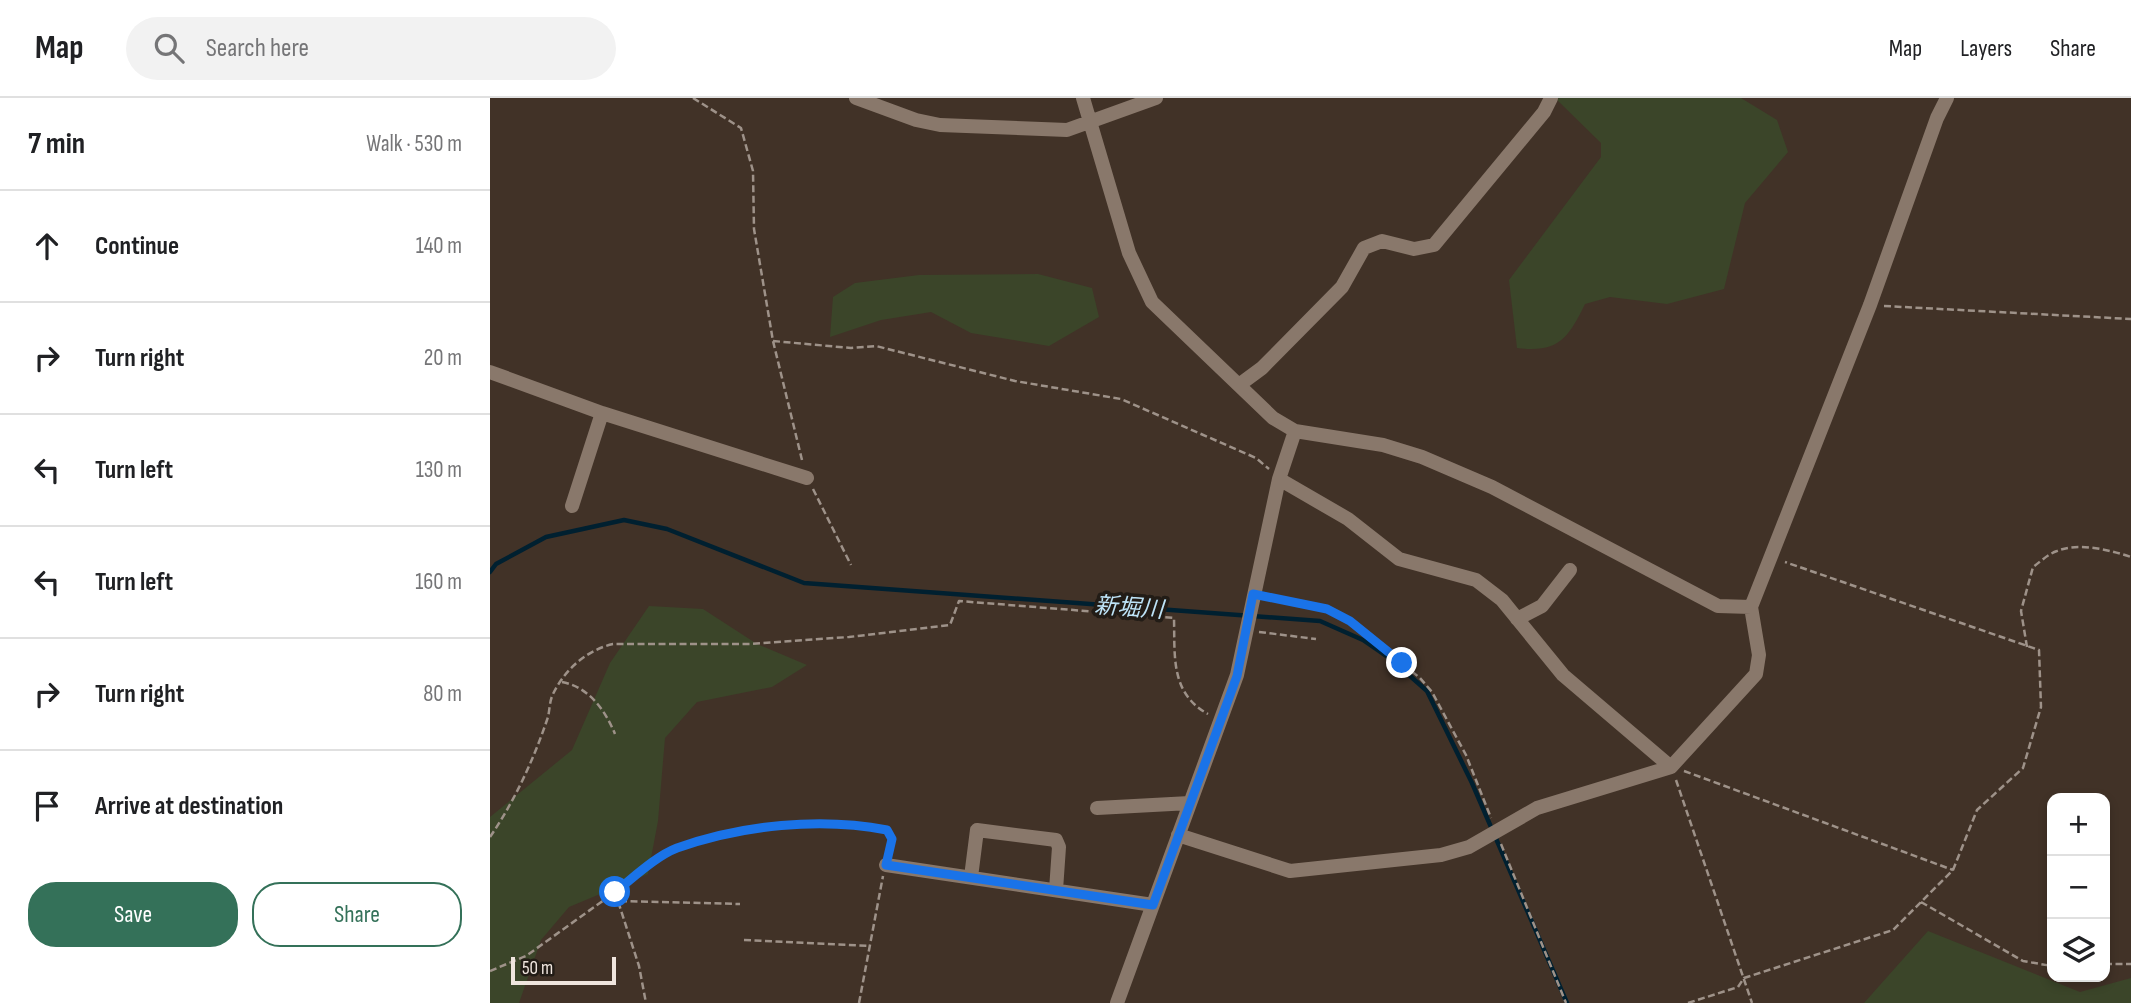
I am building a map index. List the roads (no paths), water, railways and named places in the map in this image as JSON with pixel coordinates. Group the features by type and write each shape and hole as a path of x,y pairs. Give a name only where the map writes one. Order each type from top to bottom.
{"street":[{"path":"856,98 916,120 940,125 1068,130 1156,98"},
{"path":"1083,98 1129,253 1153,302 1273,418 1295,431 1383,445 1422,457 1492,488 1718,606 1751,607"},
{"path":"1239,386 1262,368 1342,287 1364,248 1382,241 1414,249 1434,245 1544,112 1551,98"},
{"path":"1178,835 1290,871 1441,855 1469,847 1537,808 1671,767 1756,674 1759,655 1751,607 1870,306 1937,118 1947,98"},
{"path":"490,372 602,413 807,478"},
{"path":"572,506 602,413"},
{"path":"1117,1003 1237,676 1279,479 1295,431"},
{"path":"1279,479 1348,519 1399,559 1476,580 1502,600 1563,675 1671,767"},
{"path":"1517,619 1542,606 1570,570"},
{"path":"1097,808 1190,803"},
{"path":"971,877 977,830 1056,840 1059,847 1056,890"},
{"path":"886,865 1153,905"}],"waterway":[{"name":"新堀川","path":"490,572 496,564 546,537 624,520 667,529 804,583 1320,621 1363,640 1392,660 1427,691 1472,783 1567,1003"}]}
